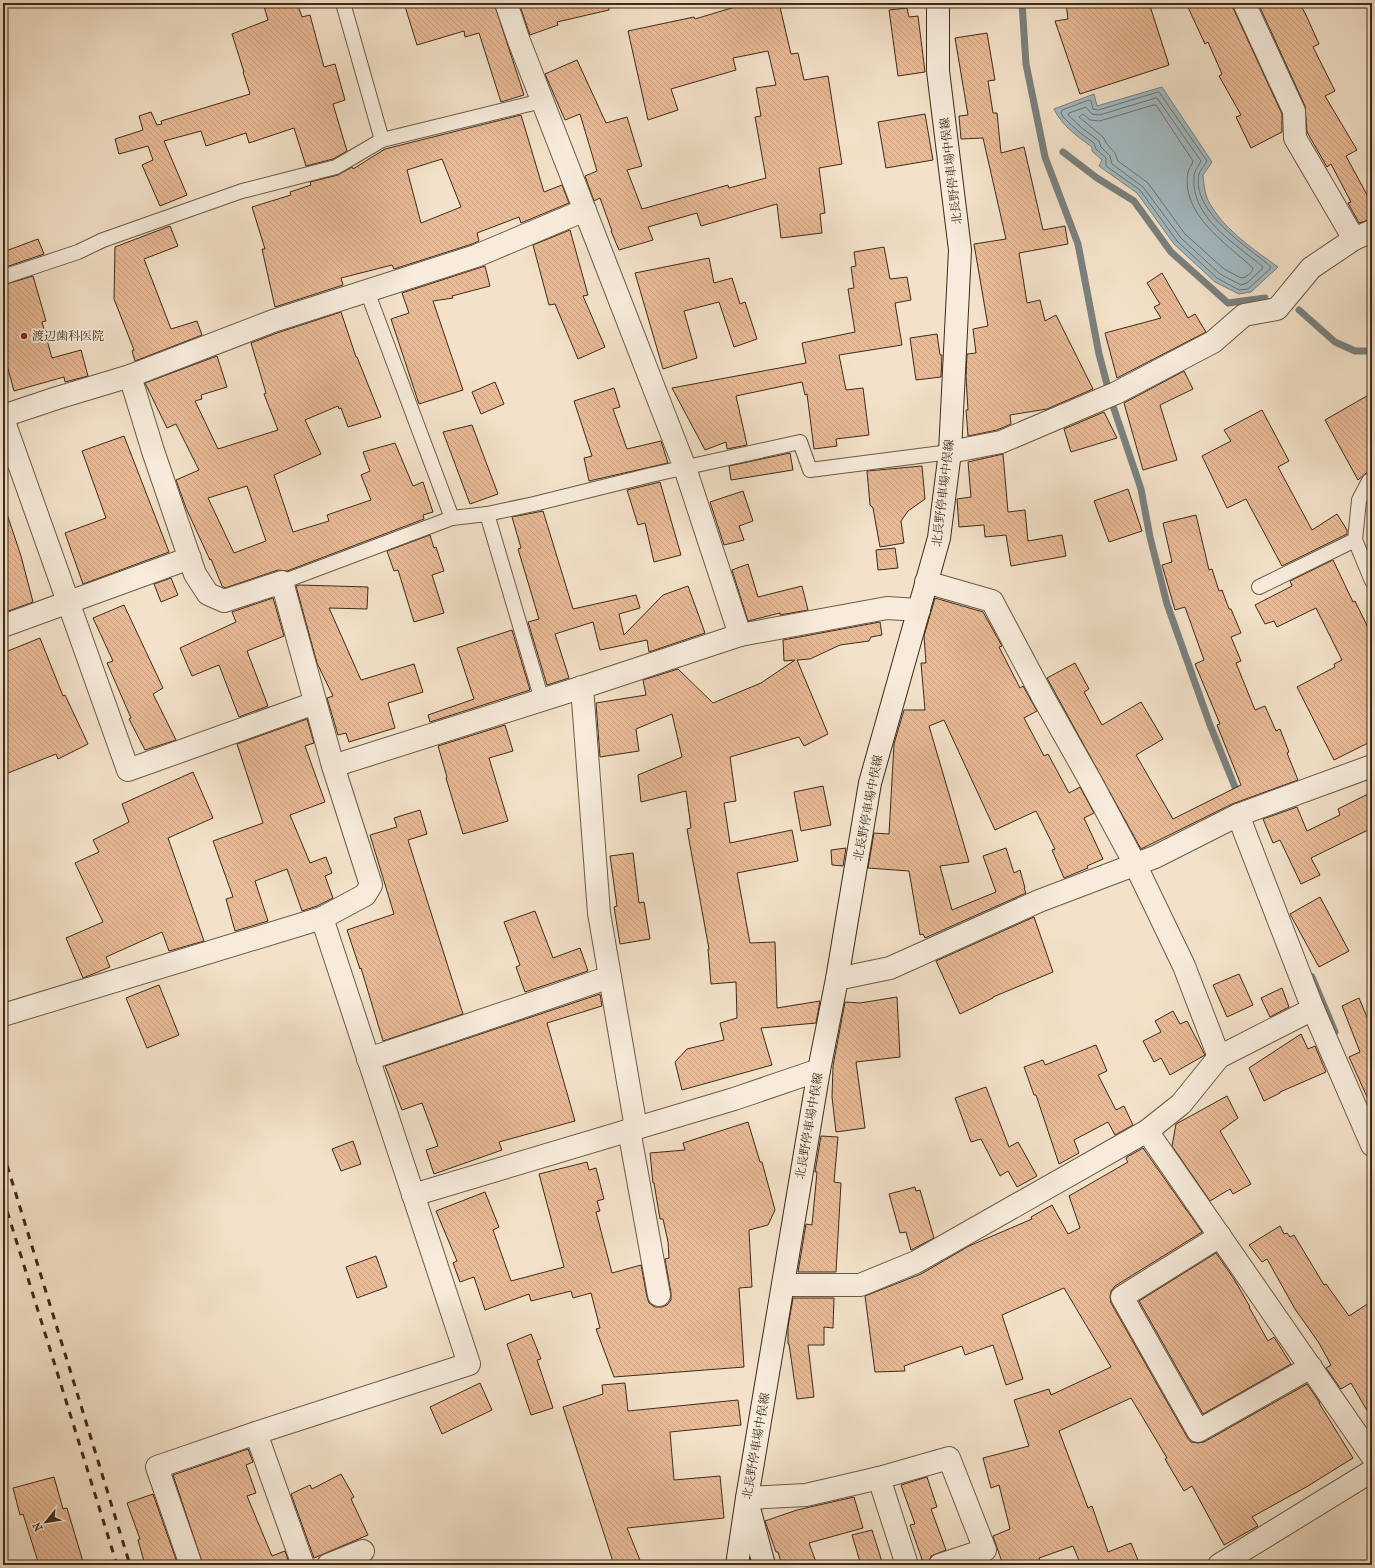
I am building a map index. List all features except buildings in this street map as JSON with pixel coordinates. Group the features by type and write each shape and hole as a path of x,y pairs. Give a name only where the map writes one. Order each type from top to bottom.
{"street":[{"path":"506,3 542,101 685,468 740,635"},
{"name":"北長野停車場中俣線","path":"737,1565 819,1070 837,979 870,783 926,582 940,538 950,452 960,250 938,72 938,3"},
{"path":"950,452 1001,442 1110,396 1213,342 1244,315 1277,309 1311,268 1363,235 1295,138 1294,111 1244,3"},
{"path":"3,416 130,376 273,321 476,256 585,210"},
{"path":"11,1012 322,918 365,894 371,885 333,766 282,582 224,601 208,594 195,574 153,451 130,376"},
{"path":"3,419 128,770 315,703"},
{"path":"3,626 190,558"},
{"path":"926,582 992,601 1135,864 1184,966 1219,1057"},
{"path":"333,766 542,700 740,635 887,608 918,610"},
{"path":"582,687 600,913 659,1295"},
{"path":"837,979 890,968 1039,901 1155,857 1247,812 1372,766"},
{"path":"1247,812 1313,1009 1372,1145"},
{"path":"191,1565 157,1467 256,1433 469,1364 322,918"},
{"path":"368,1059 610,977"},
{"path":"783,1285 860,1285 916,1262 1147,1131 1181,1104 1219,1057 1313,1009"},
{"path":"413,1194 734,1099 819,1070"},
{"path":"1147,1131 1372,1456"},
{"path":"1220,1236 1122,1297 1198,1431 1311,1367"},
{"path":"256,1433 303,1565"},
{"path":"764,1565 747,1498 806,1496 879,1478 949,1458 985,1550 940,1565"},
{"path":"1219,1565 1372,1471"},
{"path":"879,1478 907,1565"},
{"path":"328,1565 363,1551"}],"lane":[{"path":"343,3 382,140"},
{"path":"3,277 78,252 103,240 242,191 336,167 382,140 542,101"},
{"path":"367,291 452,518"},
{"path":"282,582 452,518 487,514 534,504 800,442 810,470 950,452"},
{"path":"1372,480 1369,481 1359,500 1355,540 1372,581"},
{"path":"487,514 542,700"},
{"path":"1259,587 1355,540"}],"water":[{"path":"1162,87 1212,162 1203,175 1205,192 1218,216 1233,232 1278,267 1251,292 1239,294 1215,282 1174,244 1137,193 1099,166 1102,160 1092,151 1092,147 1075,135 1061,121 1054,109 1094,94 1097,106"}],"waterway":[{"path":"1022,3 1026,64 1045,157 1078,244 1099,354 1112,403 1141,489 1150,537 1167,604 1210,725 1239,797"},
{"path":"1063,152 1097,178 1134,201 1171,252 1228,303 1265,298"},
{"path":"1299,310 1335,342 1355,351 1372,351"},
{"path":"1312,977 1335,1032"}],"railway":[{"path":"3,1152 130,1565"},
{"path":"3,1198 117,1565"}],"place":[{"name":"渡辺歯科医院","path":"24,336"}]}
